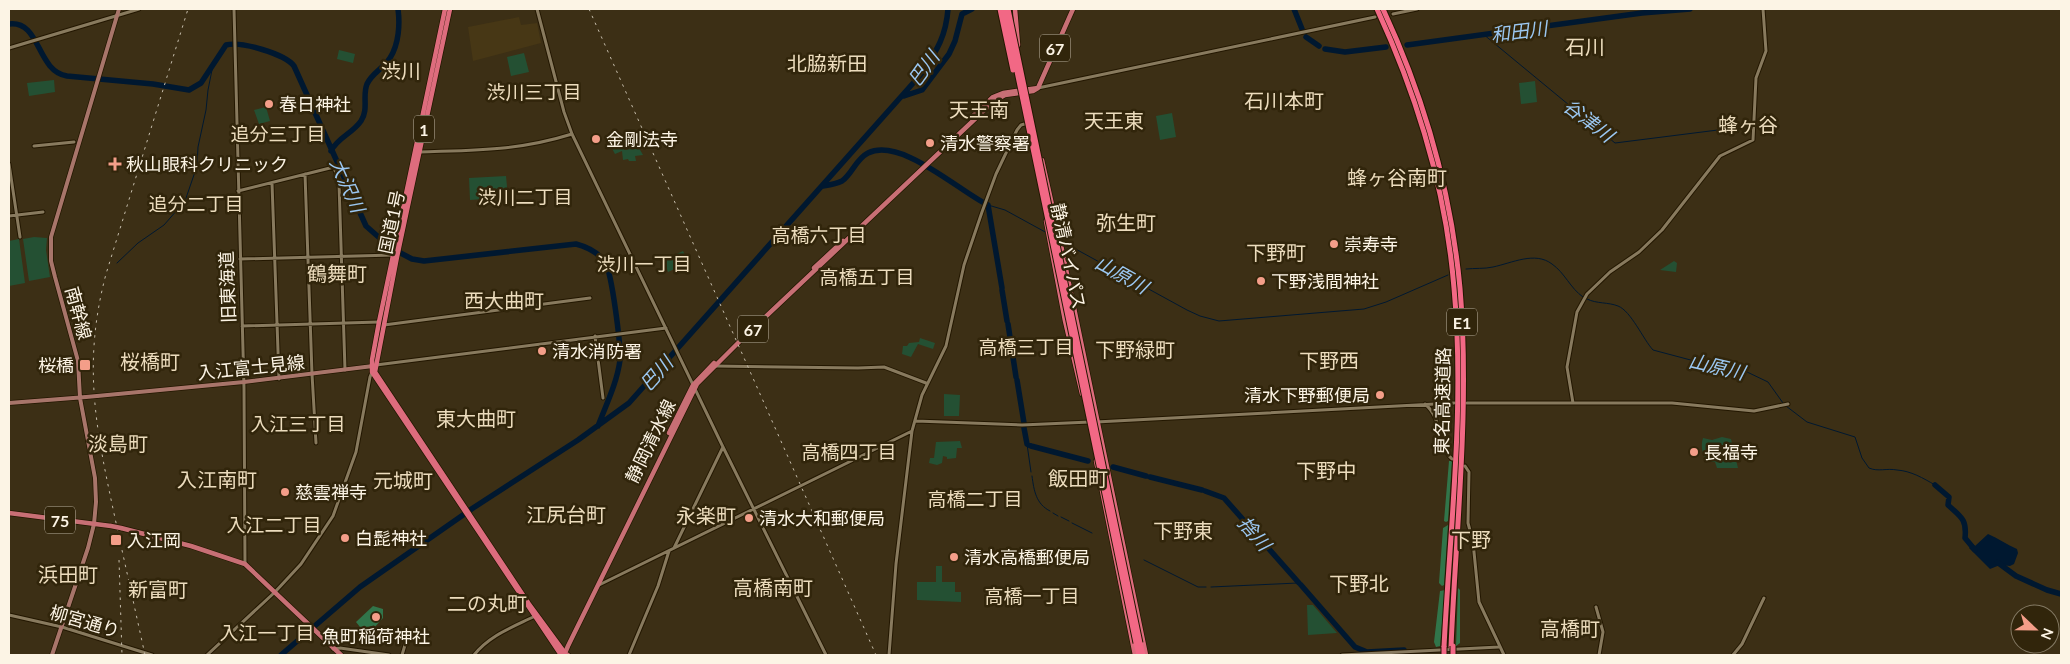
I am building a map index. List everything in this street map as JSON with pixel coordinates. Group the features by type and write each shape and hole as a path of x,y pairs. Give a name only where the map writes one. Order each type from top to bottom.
{"highway":[{"name":"国道1号","path":"374,372 373,366 381,324 446,9"},
{"name":"国道1号","path":"396,252 420,152 450,9"},
{"path":"1002,9 1062,245 1137,608 1138,643"},
{"path":"1002,9 1016,82 1029,122"},
{"path":"1012,9 1046,229 1088,422 1126,611 1138,643"},
{"name":"静清バイパス","path":"1012,9 1029,122 1138,643 1144,655"},
{"name":"東名高速道路","path":"1378,9 1403,68 1431,153 1444,211 1454,288 1458,398 1449,647 1452,655"},
{"name":"東名高速道路","path":"1383,9 1409,68 1429,126 1447,201 1456,255 1462,324 1463,390 1453,597 1449,647 1444,655"},
{"path":"374,372 536,616 564,654"},
{"name":"静清バイパス","path":"1137,655 1138,643"}],"main road":[{"name":"南幹線","path":"52,655 85,558 94,524 96,486 80,398 78,361 55,277 51,250 56,216 119,9"},
{"name":"67","path":"1038,88 1073,9"},
{"name":"静岡清水線","path":"564,654 694,387 988,106 1005,95 1038,88"},
{"name":"静岡清水線","path":"564,654 694,387 740,336 772,309 993,97 1003,93 1024,91"},
{"name":"入江富士見線","path":"9,404 244,382 373,366"},
{"name":"75","path":"9,513 121,528 191,546 245,564 341,655"}],"street":[{"path":"9,48 139,9"},
{"name":"旧東海道","path":"234,9 244,382 245,564"},
{"path":"537,9 564,112 572,134 723,448 826,655"},
{"path":"1393,14 1399,10 1417,9"},
{"path":"1573,403 1566,367 1577,312 1587,294 1610,272 1639,252 1662,230 1720,156 1753,140 1756,78 1766,50 1763,9"},
{"path":"1038,88 1375,17"},
{"path":"889,655 896,564 912,431 926,382 946,346 964,265 986,199 1017,130 1021,125 1029,122"},
{"path":"420,152 504,149 548,141 572,134"},
{"path":"34,146 74,142"},
{"path":"9,164 20,237"},
{"path":"238,191 334,167 339,180 346,370"},
{"path":"305,174 316,443"},
{"path":"272,183 279,378"},
{"path":"9,216 43,212"},
{"path":"240,259 342,256 396,252"},
{"path":"242,326 343,323 381,324 590,298"},
{"path":"373,366 666,328"},
{"path":"595,336 603,398"},
{"path":"716,366 880,367 926,382"},
{"path":"207,655 275,592 302,563 333,516 356,452 374,372"},
{"path":"916,421 1022,425 1454,403"},
{"path":"1467,403 1672,403 1754,411 1788,404"},
{"path":"1424,404 1435,415 1447,453 1452,459"},
{"path":"598,585 912,431"},
{"path":"674,548 723,448"},
{"path":"1465,466 1469,472 1467,518 1473,542 1480,602 1504,655"},
{"path":"629,655 658,586 668,551"},
{"path":"1733,655 1745,638 1764,598"},
{"path":"1596,607 1601,620 1602,632 1599,655"},
{"name":"柳宮通り","path":"9,615 62,627 152,655"},
{"path":"474,655 495,636 536,616"},
{"path":"402,655 408,635"},
{"path":"1342,655 1499,647"},
{"path":"333,649 340,648 389,655"}],"shaded area":[{"path":"519,17 521,25 537,23 541,43 473,61 468,27"}],"green space":[{"path":"339,50 355,54 353,63 337,59"},
{"path":"524,53 529,72 511,76 507,57"},
{"path":"54,80 55,92 29,96 27,83"},
{"path":"1535,81 1537,102 1521,104 1519,83"},
{"path":"266,107 270,121 259,124 254,110"},
{"path":"1172,113 1176,137 1160,140 1156,116"},
{"path":"619,138 624,150 639,148 643,155 635,156 636,161 623,160 622,151 615,154 609,143"},
{"path":"506,176 508,197 470,200 469,178"},
{"path":"34,237 47,238 46,250 50,277 29,281 23,239"},
{"path":"19,239 25,283 9,286 9,241"},
{"path":"683,251 689,262 668,272 664,260"},
{"path":"1674,261 1677,263 1676,272 1660,270"},
{"path":"920,338 935,343 933,349 918,344 911,357 902,354 903,346 919,342"},
{"path":"944,394 960,395 959,416 944,416"},
{"path":"1722,437 1731,439 1738,468 1717,468 1715,462 1708,462 1705,457 1702,451 1703,438 1712,440"},
{"path":"960,441 962,448 957,448 956,458 947,459 947,457 943,456 942,463 937,465 929,463 930,458 934,458 936,442"},
{"path":"1449,461 1452,461 1448,521 1446,522 1444,521"},
{"path":"1448,525 1444,585 1442,586 1439,583 1443,528"},
{"path":"936,566 942,566 942,582 955,582 955,592 961,592 961,602 917,600 917,582 936,582"},
{"path":"1458,588 1460,590 1460,643 1456,646"},
{"path":"1445,590 1440,646 1436,647 1434,642 1440,591"},
{"path":"1307,605 1313,605 1337,633 1308,635"},
{"path":"373,606 383,609 383,618 373,629 360,627 356,622"}],"water":[{"path":"1988,534 2017,549 2018,553 2014,564 2010,566 2000,565 1990,569 1969,548 1973,544 1975,546"}],"waterway":[{"path":"331,151 337,142 361,121 365,112 367,84 387,62 395,47 399,27 398,9"},
{"name":"巴川","path":"281,655 360,587 473,508 578,440 629,403 923,72 940,42 948,9"},
{"name":"和田川","path":"904,96 922,90 949,54 955,41 962,14 972,9"},
{"name":"和田川","path":"1294,9 1302,29"},
{"name":"和田川","path":"1407,45 1642,13 1690,9"},
{"name":"大沢川","path":"9,24 19,25 27,30 49,65 57,72 67,76 153,84 189,90 201,83 226,45 233,44 252,47 289,61 294,66 366,226 391,248 412,259 424,261 576,244 596,253 602,258 608,269 616,310 620,352 620,360 611,394 598,426"},
{"name":"谷津川","path":"1483,34 1615,143 1718,130"},
{"name":"和田川","path":"1306,37 1319,46"},
{"name":"和田川","path":"1325,49 1345,52 1386,47"},
{"path":"117,263 138,243 164,225 185,201 197,166 198,147 213,65"},
{"name":"山原川","path":"823,186 842,181 864,156 881,150 897,152 929,168 988,205 1002,288"},
{"name":"山原川","path":"988,205 1005,210 1047,233"},
{"name":"山原川","path":"1061,241 1187,310 1219,321 1364,309 1386,302 1448,275"},
{"name":"山原川","path":"1466,269 1490,268 1523,259 1538,258 1557,268 1583,297"},
{"name":"捨川","path":"1002,290 1007,321"},
{"name":"山原川","path":"1587,299 1618,306 1623,309 1628,313 1653,350 1732,371 1745,371 1768,382 1783,403"},
{"name":"捨川","path":"1008,324 1016,377"},
{"name":"捨川","path":"1017,380 1024,423"},
{"name":"山原川","path":"1786,406 1807,422 1855,437 1862,458 1869,468 1907,472 1935,485"},
{"name":"捨川","path":"1024,428 1027,444 1088,461"},
{"name":"捨川","path":"1027,444 1031,472"},
{"name":"捨川","path":"1113,467 1146,476"},
{"name":"捨川","path":"1032,476 1039,501 1050,511"},
{"name":"捨川","path":"1150,477 1202,490"},
{"name":"山原川","path":"1935,485 1949,497 1948,505 1964,522 1965,538 1975,550"},
{"name":"捨川","path":"1205,491 1224,498 1299,583"},
{"name":"捨川","path":"1053,513 1058,516"},
{"name":"捨川","path":"1061,517 1069,521"},
{"name":"捨川","path":"1072,523 1092,533"},
{"name":"捨川","path":"1144,560 1198,587 1206,587"},
{"name":"山原川","path":"1997,562 2016,576 2061,594"},
{"name":"捨川","path":"1211,587 1298,583"},
{"name":"捨川","path":"1301,585 1355,647 1367,652 1404,650"}],"railway":[{"path":"145,655 102,455 97,426 93,368 99,307 106,274 188,9"},
{"path":"589,9 876,655"},
{"path":"119,560 122,655"}],"place":[{"name":"春日神社","path":"269,104"},
{"name":"金剛法寺","path":"596,139"},
{"name":"清水警察署","path":"930,143"},
{"name":"秋山眼科クリニック","path":"115,164"},
{"name":"崇寿寺","path":"1334,244"},
{"name":"下野浅間神社","path":"1261,281"},
{"name":"清水消防署","path":"542,351"},
{"name":"桜橋","path":"85,365"},
{"name":"清水下野郵便局","path":"1380,395"},
{"name":"長福寺","path":"1694,452"},
{"name":"慈雲禅寺","path":"285,492"},
{"name":"清水大和郵便局","path":"749,518"},
{"name":"白髭神社","path":"345,538"},
{"name":"入江岡","path":"116,540"},
{"name":"清水高橋郵便局","path":"954,557"},
{"name":"魚町稲荷神社","path":"376,617"}],"district":[{"name":"石川","path":"1585,46"},
{"name":"北脇新田","path":"827,63"},
{"name":"渋川","path":"401,70"},
{"name":"渋川三丁目","path":"534,91"},
{"name":"石川本町","path":"1284,100"},
{"name":"天王南","path":"979,109"},
{"name":"天王東","path":"1114,120"},
{"name":"蜂ヶ谷","path":"1748,124"},
{"name":"追分三丁目","path":"278,133"},
{"name":"蜂ヶ谷南町","path":"1397,177"},
{"name":"渋川二丁目","path":"525,196"},
{"name":"追分二丁目","path":"196,203"},
{"name":"弥生町","path":"1126,222"},
{"name":"高橋六丁目","path":"819,234"},
{"name":"下野町","path":"1276,252"},
{"name":"渋川一丁目","path":"644,263"},
{"name":"鶴舞町","path":"337,273"},
{"name":"高橋五丁目","path":"867,276"},
{"name":"西大曲町","path":"504,300"},
{"name":"高橋三丁目","path":"1026,346"},
{"name":"下野緑町","path":"1135,349"},
{"name":"下野西","path":"1329,360"},
{"name":"桜橋町","path":"150,361"},
{"name":"東大曲町","path":"476,418"},
{"name":"入江三丁目","path":"298,423"},
{"name":"淡島町","path":"118,443"},
{"name":"高橋四丁目","path":"849,451"},
{"name":"下野中","path":"1326,470"},
{"name":"飯田町","path":"1078,478"},
{"name":"入江南町","path":"217,479"},
{"name":"元城町","path":"403,480"},
{"name":"高橋二丁目","path":"975,498"},
{"name":"江尻台町","path":"566,514"},
{"name":"永楽町","path":"706,515"},
{"name":"入江二丁目","path":"274,524"},
{"name":"下野東","path":"1183,530"},
{"name":"下野","path":"1471,539"},
{"name":"浜田町","path":"68,574"},
{"name":"下野北","path":"1359,583"},
{"name":"高橋南町","path":"773,587"},
{"name":"新富町","path":"158,589"},
{"name":"高橋一丁目","path":"1032,595"},
{"name":"二の丸町","path":"487,603"},
{"name":"高橋町","path":"1570,628"},
{"name":"入江一丁目","path":"267,632"}]}
